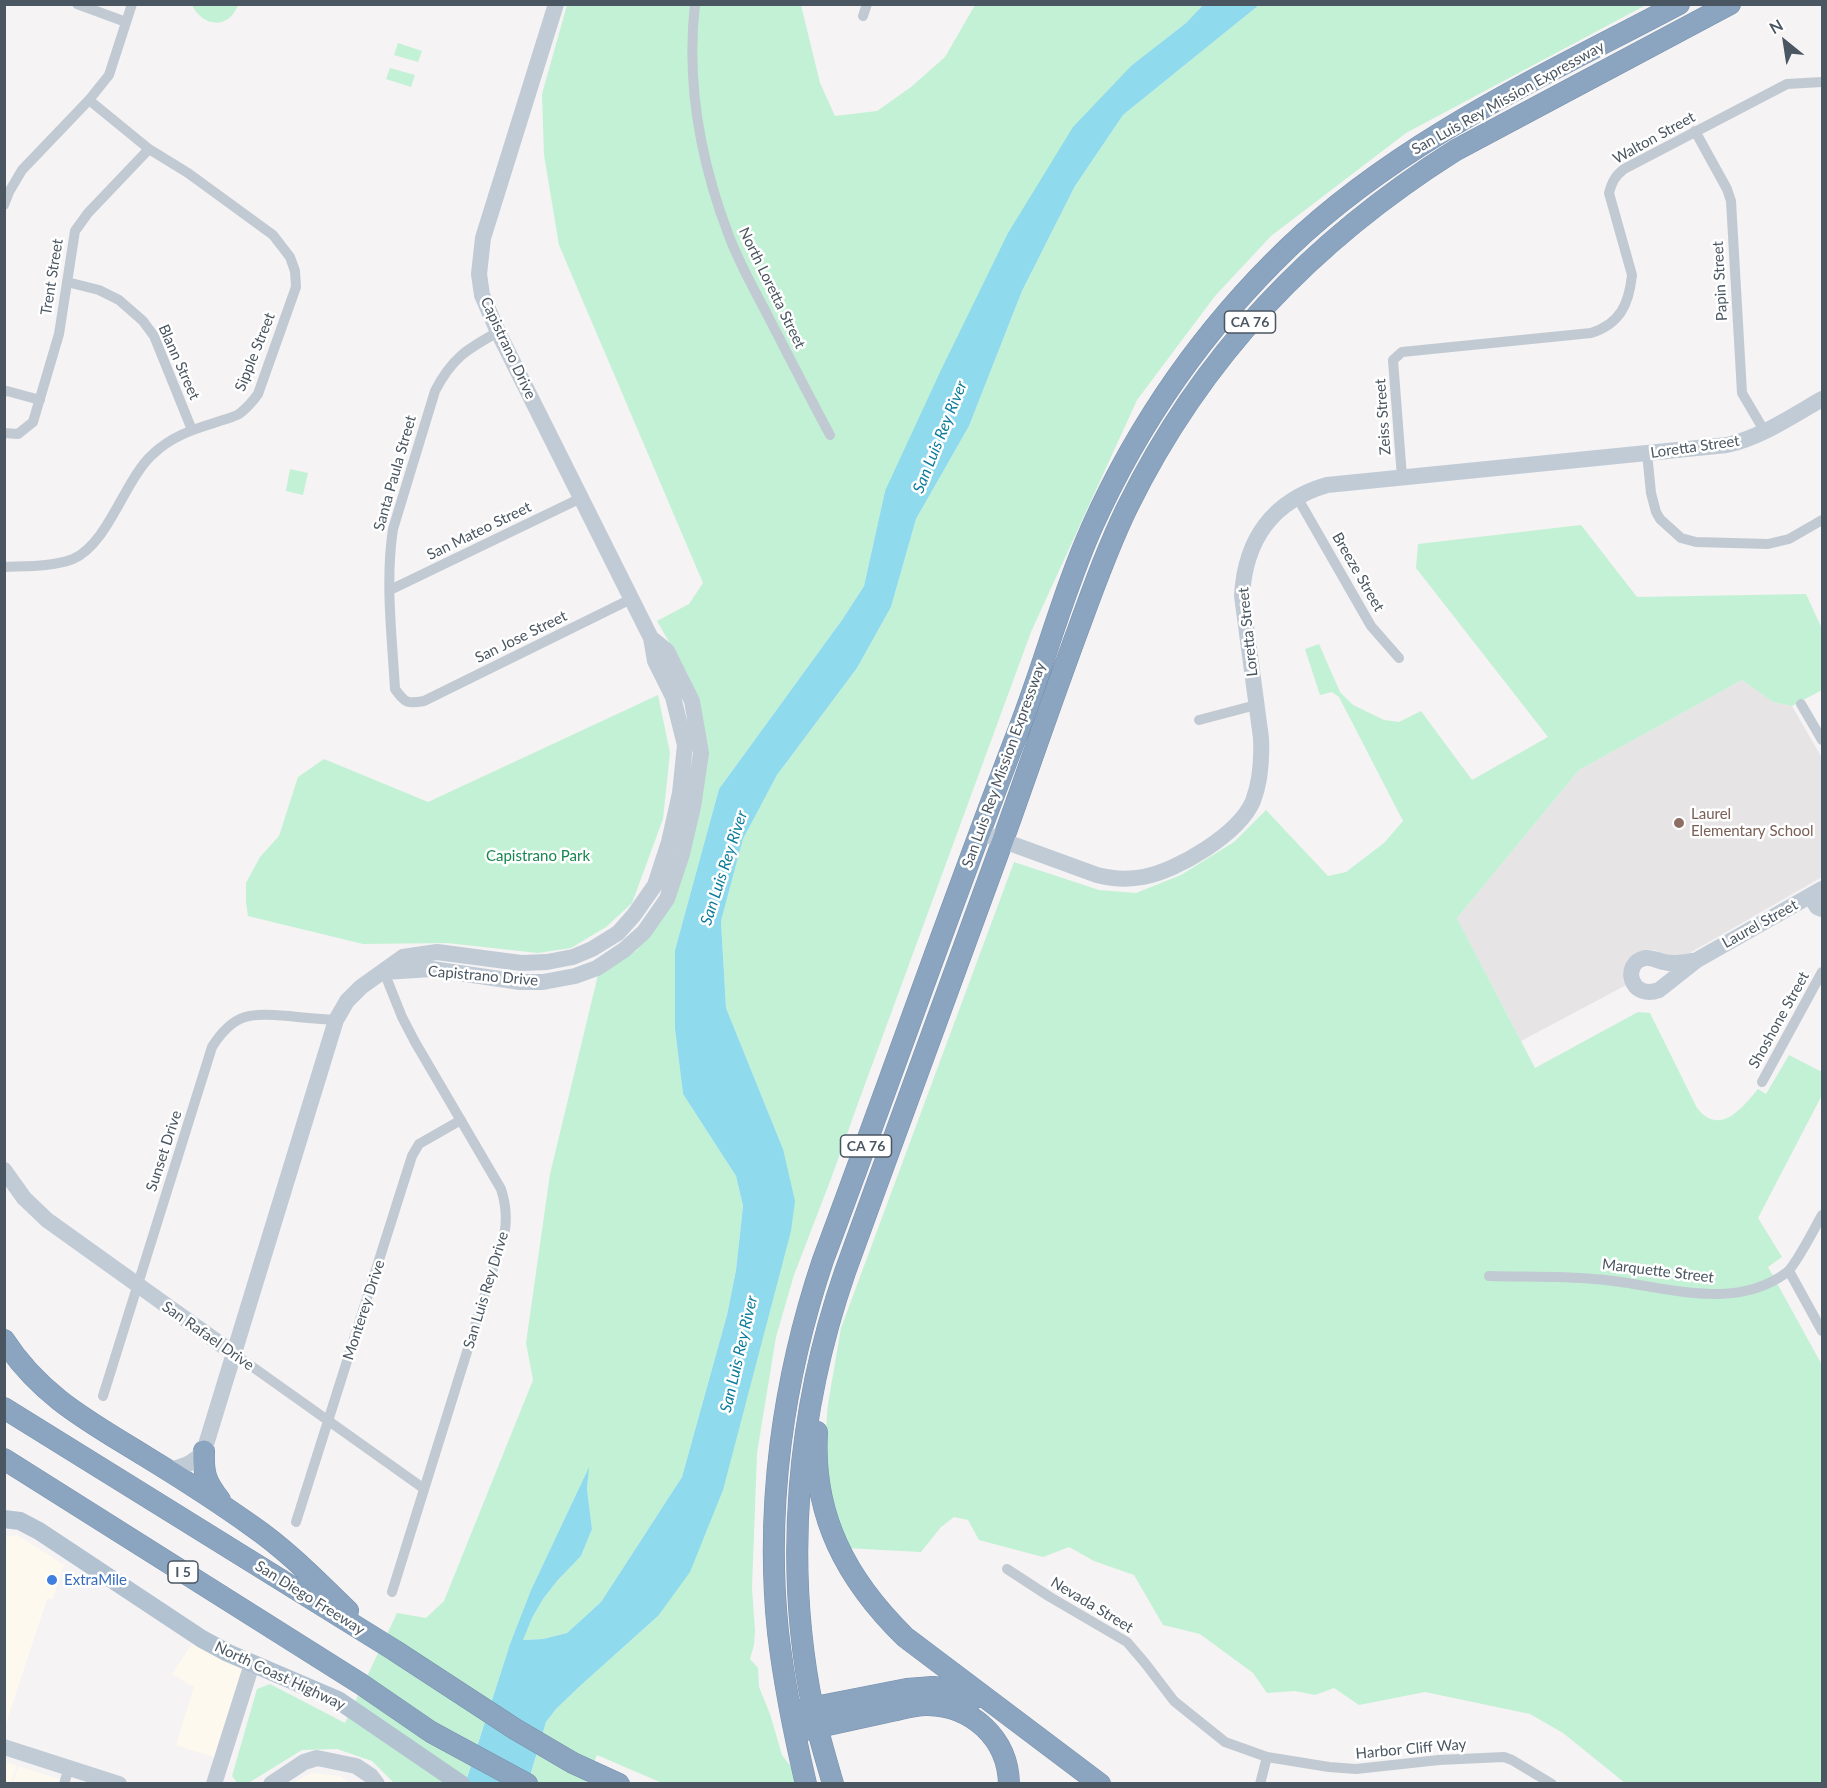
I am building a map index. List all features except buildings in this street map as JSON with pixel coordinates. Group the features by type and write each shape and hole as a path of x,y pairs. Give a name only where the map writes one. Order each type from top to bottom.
{"highway":[{"name":"San Luis Rey Mission Expressway","path":"806,1784 792,1722 778,1630 775,1520 778,1467 787,1398 807,1308 1092,526 1125,461 1165,394 1215,327 1289,247 1334,207 1386,167 1435,135 1679,4"},
{"name":"San Luis Rey Mission Expressway","path":"832,1309 1079,627 1126,510 1176,421 1220,357 1280,290 1340,233 1415,176 1503,124 1730,4"},
{"path":"832,1309 820,1400 818,1471 827,1517 852,1576 885,1617 905,1637 1100,1784"},
{"name":"CA 76","path":"832,1309 812,1392 801,1471 797,1558 800,1622 815,1717 833,1784"},
{"path":"4,1340 22,1365 46,1390 71,1410 255,1527 299,1564 382,1642"},
{"path":"4,1402 37,1429"},
{"name":"San Diego Freeway","path":"4,1408 382,1642 544,1746 573,1763 619,1784"},
{"path":"204,1451 204,1474 226,1508"},
{"name":"I 5","path":"4,1459 361,1684 430,1732 527,1784"},
{"path":"792,1722 907,1689 933,1687 959,1690 983,1701 1034,1735"},
{"path":"815,1717 925,1704 946,1706 979,1721 989,1731 996,1740 1005,1761 1009,1773 1009,1784"},
{"path":"430,1732 501,1784"}],"main road":[{"name":"North Coast Highway","path":"4,1519 20,1521 39,1531 202,1639 252,1664 338,1700 461,1784"}],"street":[{"path":"77,4 126,22"},
{"path":"4,205 22,170 89,100 109,75 132,4"},
{"name":"Capistrano Drive","path":"384,972 432,969 520,982 543,982 576,976 597,968 624,950 644,932 667,899 682,854 693,807 700,753 692,701 667,651 651,638 498,332 482,295 479,274 483,238 556,4"},
{"name":"North Loretta Street","path":"695,4 692,74 697,117 711,182 729,237 743,268 830,435"},
{"path":"863,16 867,4"},
{"name":"Walton Street","path":"1396,356 1402,352 1591,333 1615,321 1622,312 1632,275 1609,193 1616,175 1787,84 1822,82"},
{"name":"Sipple Street","path":"4,567 49,564 72,559 101,532 140,468 151,455 177,436 238,415 248,406 258,394 296,287 295,271 290,257 273,235 188,173 149,149 89,100"},
{"name":"Papin Street","path":"1695,131 1727,189 1731,201 1742,393 1764,432"},
{"name":"Trent Street","path":"4,433 18,434 33,422 58,334 75,231 88,213 149,149"},
{"name":"Blann Street","path":"67,282 99,290 119,300 143,321 154,336 192,430"},
{"name":"Santa Paula Street","path":"424,701 409,703 402,699 395,689 390,590 390,548 393,529 435,391 443,374 456,358 498,332"},
{"name":"Zeiss Street","path":"1396,356 1394,360 1402,477"},
{"path":"4,392 8,390 40,399"},
{"name":"Loretta Street","path":"979,832 1113,879 1158,874 1219,840 1235,827 1252,802 1261,777 1262,760 1242,596 1243,579 1248,558 1265,525 1279,509 1311,489 1327,485 1402,477 1727,445 1744,441 1764,432 1822,399"},
{"path":"1647,453 1651,493 1656,512 1660,519 1681,538 1696,542 1768,544 1789,538 1822,520"},
{"name":"Breeze Street","path":"1297,497 1371,626 1399,658"},
{"name":"San Mateo Street","path":"390,590 581,498"},
{"name":"San Jose Street","path":"424,701 631,599"},
{"path":"1801,704 1822,740"},
{"path":"1199,720 1256,705"},
{"path":"1819,892 1817,907 1822,909"},
{"name":"Laurel Street","path":"1697,960 1819,892"},
{"path":"167,1470 186,1466 197,1460 204,1451 336,1020 342,1008 361,987 384,972"},
{"name":"San Luis Rey Drive","path":"384,972 415,1042 501,1189 506,1202 507,1215 505,1230 392,1592"},
{"name":"Shoshone Street","path":"1762,1083 1822,972"},
{"name":"Sunset Drive","path":"103,1396 212,1047 221,1033 236,1021 258,1013 336,1020"},
{"name":"Monterey Drive","path":"296,1522 412,1156 419,1144 460,1120"},
{"name":"San Rafael Drive","path":"4,1170 24,1198 41,1214 137,1286 423,1488"},
{"path":"1822,1215 1789,1271 1822,1331"},
{"name":"Marquette Street","path":"1489,1276 1594,1278 1680,1292 1715,1294 1737,1293 1756,1288 1774,1281 1789,1271"},
{"name":"Nevada Street","path":"1007,1569 1127,1642 1174,1701 1226,1742 1267,1757"},
{"path":"218,1779 252,1664"},
{"path":"4,1747 67,1776 119,1784"},
{"path":"1260,1784 1267,1757"},
{"name":"Harbor Cliff Way","path":"1267,1757 1356,1769 1439,1760 1504,1757 1552,1784"},
{"path":"271,1784 304,1762 317,1758 356,1766 371,1776 377,1784"}],"shaded area":[{"name":"Laurel Elementary School","path":"1742,680 1773,702 1792,706 1822,758 1822,877 1681,958 1676,959 1654,950 1646,951 1632,982 1521,1041 1457,918 1579,770"},
{"path":"17,1535 64,1565 53,1599 47,1599 5,1727 5,1537"},
{"path":"194,1641 246,1669 217,1758 176,1745 194,1687 172,1674"},
{"path":"4,1762 17,1765 11,1783 5,1783"},
{"path":"18,1766 72,1783 12,1784"},
{"path":"311,1773 340,1776 349,1783 293,1783"}],"green space":[{"path":"238,4 228,19 215,23 202,18 192,5"},
{"path":"567,5 801,5 820,83 835,116 877,111 911,87 945,57 975,5 1203,5 1186,23 1132,65 885,491 864,586 842,620 719,789 675,950 675,1029 683,1094 736,1176 743,1206 736,1270 727,1315 682,1477 601,1602 567,1633 543,1639 522,1640 543,1599 581,1556 592,1529 587,1489 588,1469 531,1590 510,1644 465,1783 394,1783 372,1761 337,1749 302,1750 250,1782 237,1783 232,1776 257,1689 270,1684 345,1723 397,1613 426,1618 444,1601 533,1380 526,1343 550,1174 598,975 637,950 674,890 707,748 688,675 657,621 689,604 703,583 559,245 544,155 542,94"},
{"path":"1259,5 1646,5 1406,133 1271,236 1215,296 1137,400 1031,632 794,1275 776,1337 757,1453 752,1588 755,1631 750,1659 758,1668 759,1687 782,1755 792,1768 796,1783 662,1783 597,1755 585,1783 528,1784 546,1722 556,1709 658,1616 783,1149 726,1008 721,921 743,839 777,775 857,668 891,607 916,519 969,426 1022,291 1075,186 1123,115"},
{"path":"398,43 422,51 418,62 394,55"},
{"path":"390,68 415,75 411,87 386,79"},
{"path":"290,469 308,473 303,495 286,491"},
{"path":"1581,525 1637,597 1806,594 1822,629 1822,690 1792,706 1773,702 1742,680 1579,770 1457,918 1535,1068 1638,1012 1650,1013 1697,1108 1714,1120 1722,1120 1738,1111 1758,1089 1766,1094 1789,1055 1822,1072 1822,1095 1758,1218 1782,1257 1768,1267 1822,1365 1822,1783 1625,1783 1563,1733 1530,1714 1425,1692 1359,1705 1334,1688 1315,1695 1295,1691 1267,1693 1253,1673 1200,1634 1163,1625 1134,1575 1094,1561 1069,1547 1043,1557 979,1540 968,1520 954,1517 941,1527 921,1552 845,1548 822,1475 828,1404 841,1328 1014,862 1099,890 1136,893 1181,875 1234,842 1266,810 1328,876 1346,872 1384,843 1403,821 1339,697 1332,692 1320,695 1305,649 1319,644 1340,692 1353,705 1384,720 1399,722 1421,711 1472,780 1548,737 1416,568 1418,544"},
{"name":"Capistrano Park","path":"658,695 670,753 663,819 632,903 606,927 571,948 538,953 447,943 363,944 248,916 246,883 260,857 279,836 298,777 324,759 428,802"}],"water":[{"name":"San Luis Rey River","path":"1203,5 1259,5 1123,115 1075,186 1022,291 969,426 916,519 891,607 857,668 777,775 743,839 721,921 726,1008 783,1149 795,1201 791,1231 723,1490 690,1572 658,1616 580,1686 546,1722 528,1783 465,1784 510,1644 531,1590 589,1467 587,1489 592,1529 581,1556 543,1599 523,1640 543,1639 567,1633 601,1602 682,1477 727,1315 736,1270 743,1206 736,1176 683,1094 675,1029 675,950 719,789 842,620 864,586 885,491 1008,233 1073,127 1132,65 1186,23"}],"place":[{"name":"Laurel Elementary School","path":"1679,823"},
{"name":"ExtraMile","path":"52,1580"}]}
